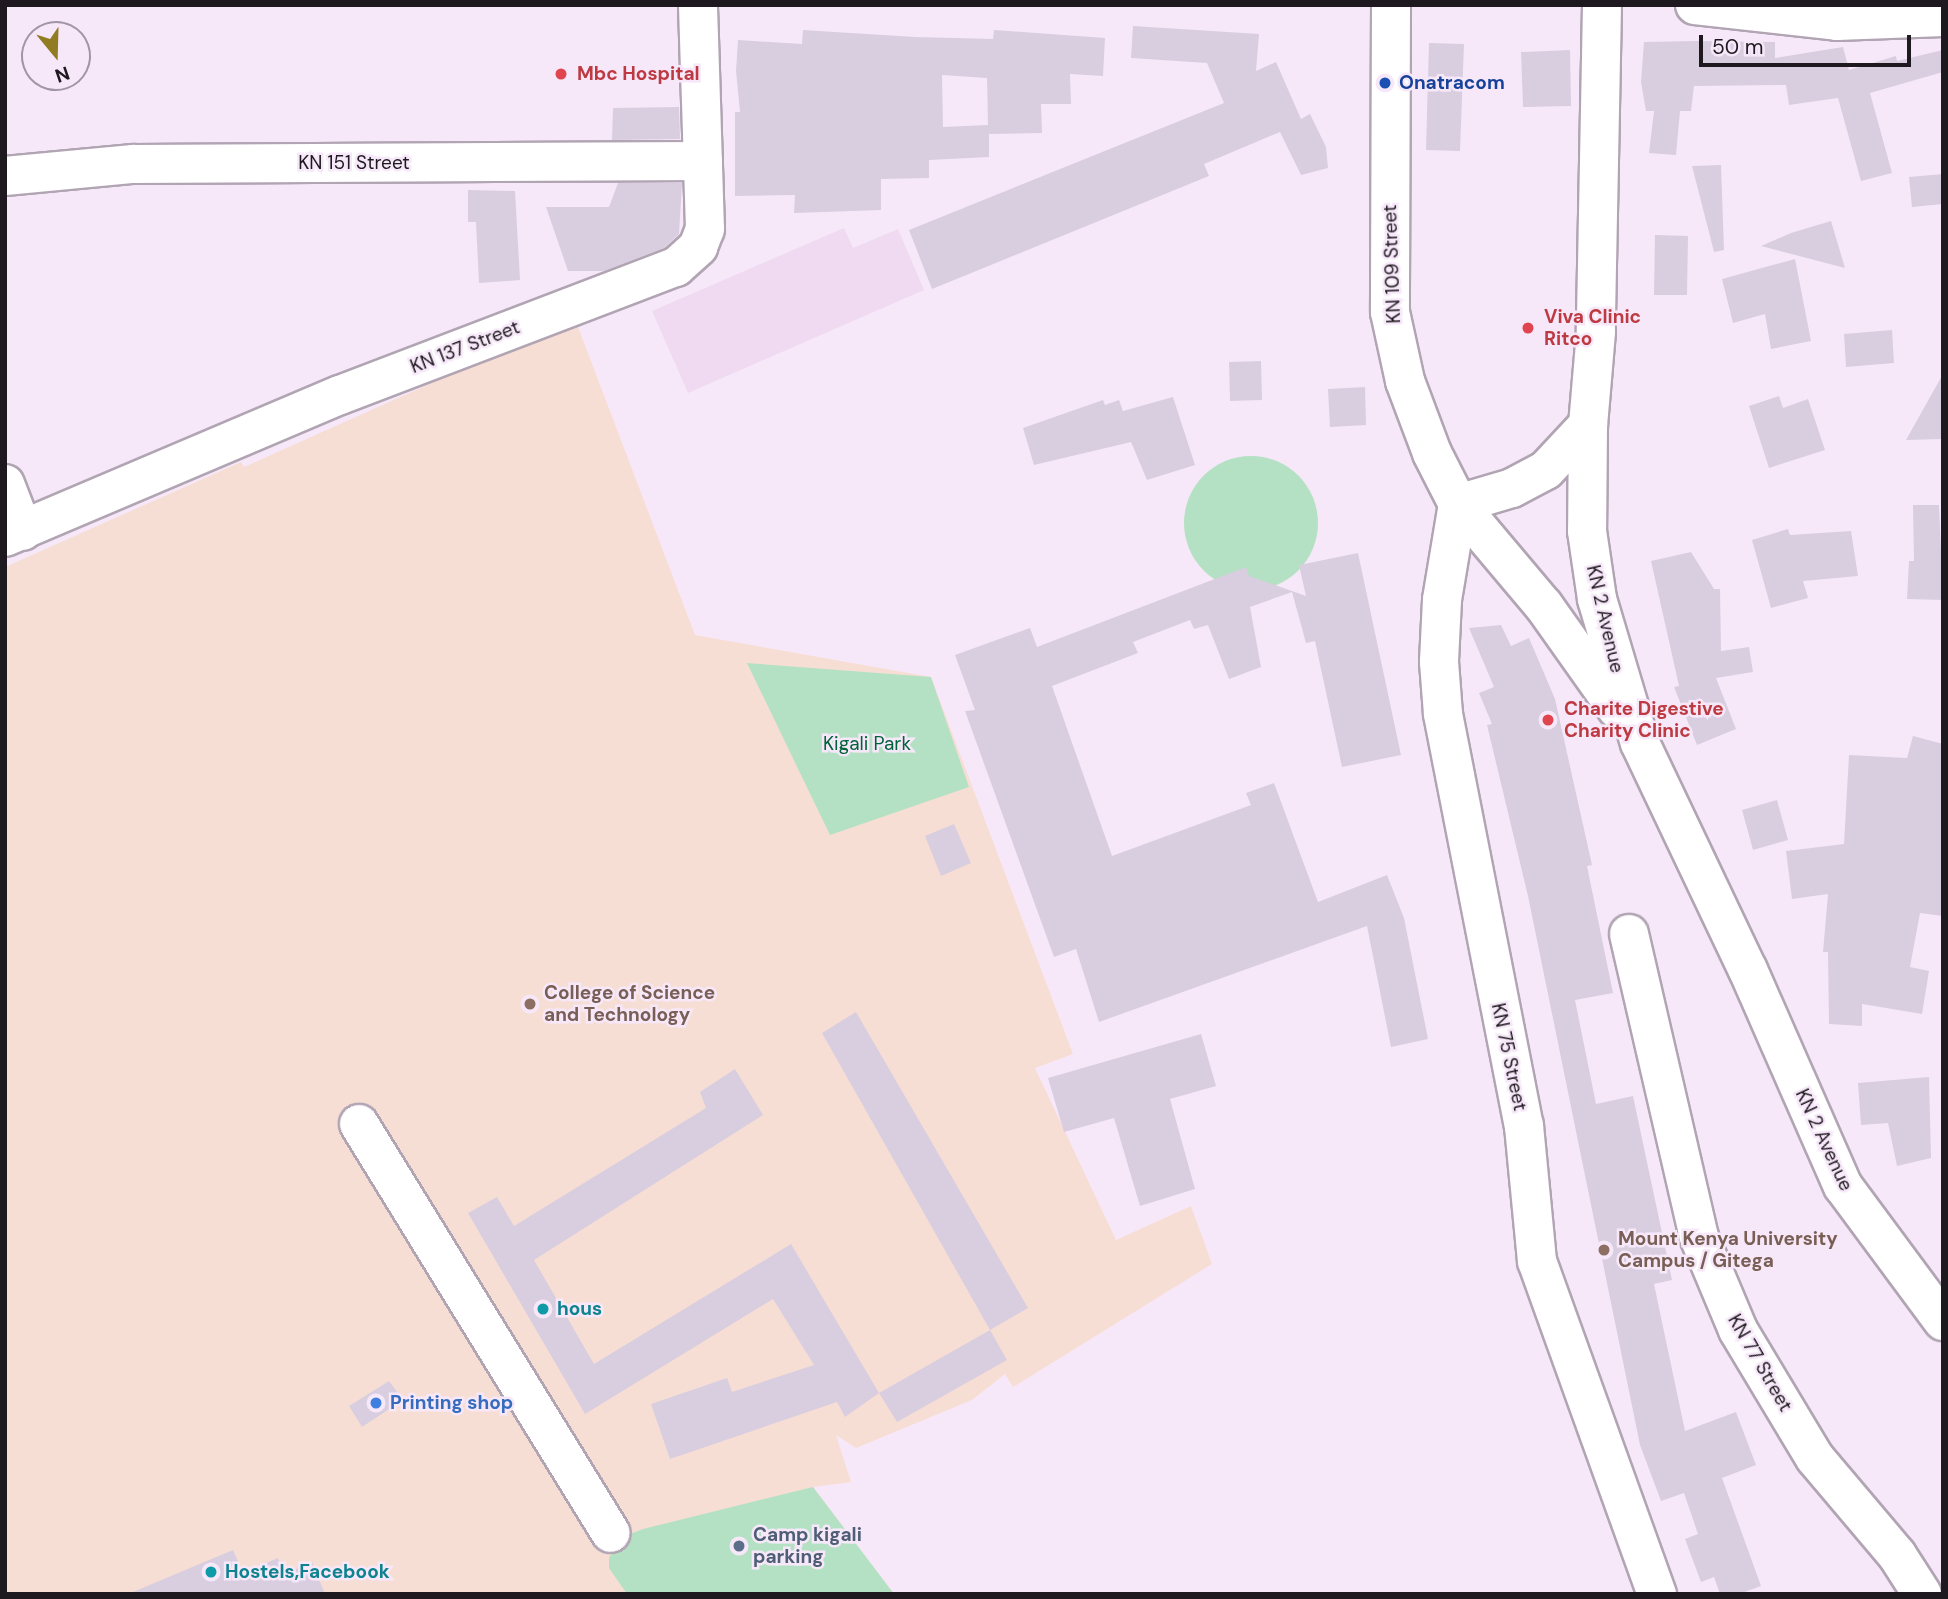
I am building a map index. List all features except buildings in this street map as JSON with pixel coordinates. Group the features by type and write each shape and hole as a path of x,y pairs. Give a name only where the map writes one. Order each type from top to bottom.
{"street":[{"name":"KN 137 Street","path":"14,534 340,395 676,267 698,247 705,229 698,5"},
{"name":"KN 109 Street","path":"1391,5 1390,312 1405,381 1432,453 1458,504 1544,606 1640,743"},
{"name":"KN 2 Avenue","path":"1602,5 1596,332 1588,425 1587,531 1597,599 1640,743 1748,970 1843,1186 1943,1321"},
{"path":"1695,5 1943,17"},
{"name":"KN 151 Street","path":"5,176 133,163 703,161"},
{"path":"1458,504 1512,488 1546,470 1588,425"},
{"path":"5,484 14,534"},
{"name":"KN 75 Street","path":"1458,504 1442,600 1439,662 1443,714 1524,1126 1537,1261 1657,1594"},
{"name":"KN 77 Street","path":"1629,934 1699,1237 1738,1330 1815,1458 1897,1555 1922,1594"},
{"path":"359,1124 611,1533"}],"shaded area":[{"path":"844,228 853,248 898,229 924,290 688,393 652,311"},
{"name":"College of Science and Technology","path":"575,319 695,635 931,677 1073,1054 1035,1068 1116,1240 1191,1206 1212,1264 1013,1387 1005,1374 972,1400 856,1448 836,1435 851,1482 813,1487 894,1594 5,1594 5,567 241,462 244,467"}],"green space":[{"path":"1251,456 1277,461 1298,476 1313,497 1318,523 1313,549 1298,570 1277,585 1251,590 1225,585 1204,570 1189,549 1184,523 1189,497 1204,476 1225,461"},
{"name":"Kigali Park","path":"747,663 931,677 969,787 830,835"},
{"name":"Camp kigali parking","path":"813,1487 894,1594 627,1594 609,1568 609,1557 630,1534"}],"place":[{"name":"Mbc Hospital","path":"561,74"},
{"name":"Onatracom","path":"1385,83"},
{"name":"Viva Clinic Ritco","path":"1528,328"},
{"name":"Charite Digestive Charity Clinic","path":"1548,720"},
{"name":"College of Science and Technology","path":"530,1004"},
{"name":"Mount Kenya University Campus / Gitega","path":"1604,1250"},
{"name":"hous","path":"543,1309"},
{"name":"Printing shop","path":"376,1403"},
{"name":"Camp kigali parking","path":"739,1546"},
{"name":"Hostels,Facebook","path":"211,1572"}]}
